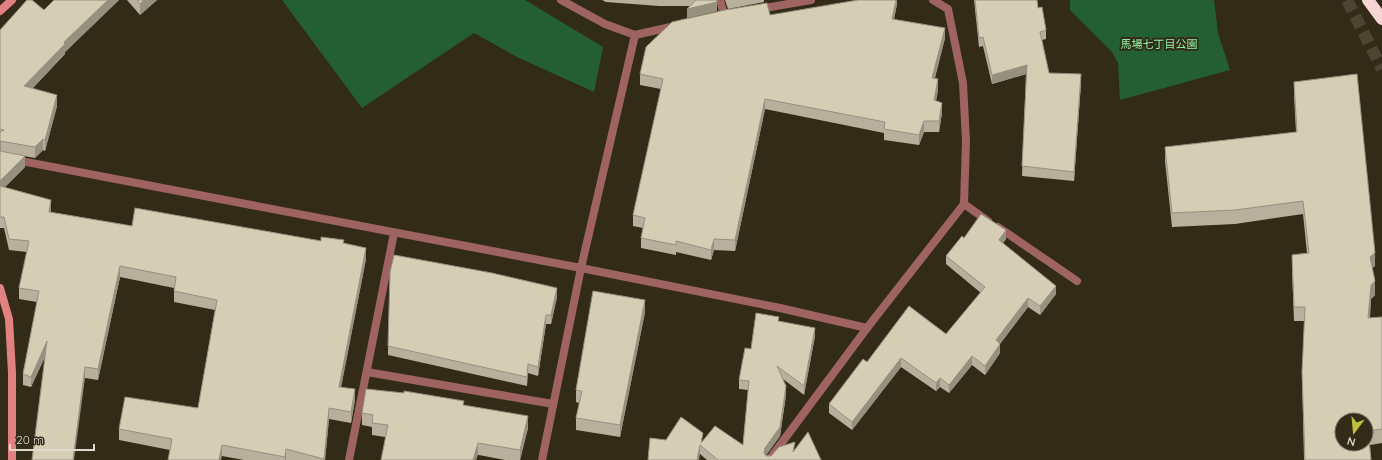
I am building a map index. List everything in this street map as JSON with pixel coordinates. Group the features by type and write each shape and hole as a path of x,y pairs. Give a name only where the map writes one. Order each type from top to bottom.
{"highway":[{"path":"1368,0 1382,19"}],"main road":[{"path":"0,11 12,0"},
{"path":"0,288 9,319 12,373 12,460"}],"street":[{"path":"561,0 604,24 635,35 687,23"},
{"path":"720,0 724,15"},
{"path":"747,11 811,0"},
{"path":"769,460 867,328 964,204 966,141 963,83 948,9 933,0"},
{"path":"542,460 581,268 635,35"},
{"path":"0,157 581,268 780,308 867,328"},
{"path":"964,204 1077,282"},
{"path":"349,460 394,233"},
{"path":"367,372 553,404"}],"green space":[{"path":"282,0 525,0 603,47 594,92 517,57 474,33 362,108"},
{"name":"馬場七丁目公園","path":"1070,0 1214,0 1218,33 1230,70 1120,100 1118,63 1112,52 1070,10"}],"building":[{"path":"27,0 32,0 44,10 54,0 108,0 64,42 65,44 24,86 57,95 45,140 43,139 35,147 0,141 0,132 4,130 0,129 0,30"},
{"path":"137,0 144,0 140,4"},
{"path":"696,0 717,0 717,2 687,9"},
{"path":"858,0 896,0 892,19 945,28 932,78 938,79 934,100 942,103 939,121 924,121 919,135 884,129 885,122 765,99 735,240 714,239 711,250 676,241 676,245 641,238 645,218 633,215 663,79 640,74 646,47 672,22 725,10 767,3 770,15"},
{"path":"975,0 1037,0 1038,8 1042,7 1046,30 1040,32 1049,73 1081,74 1074,172 1022,166 1027,65 992,75 983,37 979,38"},
{"path":"1357,74 1375,253 1370,257 1375,281 1371,285 1368,318 1382,317 1382,429 1374,430 1374,412 1334,412 1334,452 1370,452 1371,460 1305,460 1302,372 1305,307 1294,307 1292,255 1309,253 1303,201 1235,210 1172,213 1165,147 1297,132 1294,82"},
{"path":"0,151 25,156 0,181"},
{"path":"0,186 51,200 49,212 132,226 135,208 321,241 321,237 344,240 343,243 366,248 339,387 355,389 351,412 329,408 324,459 286,449 285,457 222,445 219,460 168,460 172,439 119,429 125,397 198,408 217,300 174,291 176,277 120,266 98,369 85,367 73,460 32,460 47,341 31,377 23,374 39,291 19,288 29,241 9,239 4,217 0,217"},
{"path":"981,214 1006,230 999,240 1056,286 1040,306 1028,298 996,340 1000,344 985,366 972,356 949,385 940,378 936,383 901,358 852,422 829,404 863,359 867,362 909,306 946,334 985,287 946,256 962,236 964,238"},
{"path":"394,255 492,273 557,288 551,315 546,315 538,367 528,364 527,377 388,346 390,272"},
{"path":"593,291 645,300 620,425 576,418 582,391 576,390"},
{"path":"756,313 779,317 778,321 815,328 804,386 777,366 786,386 780,427 765,448 764,453 766,456 771,456 779,447 795,442 793,452 808,432 821,460 718,460 700,445 697,460 648,460 650,438 666,440 681,417 703,433 701,443 715,426 743,445 749,381 739,380 745,348 751,349"},
{"path":"366,389 404,393 404,391 464,401 463,405 528,416 520,450 478,443 473,460 381,460 388,425 372,423 373,415 362,413"}],"tunnel":[{"path":"1347,0 1382,69"}]}
